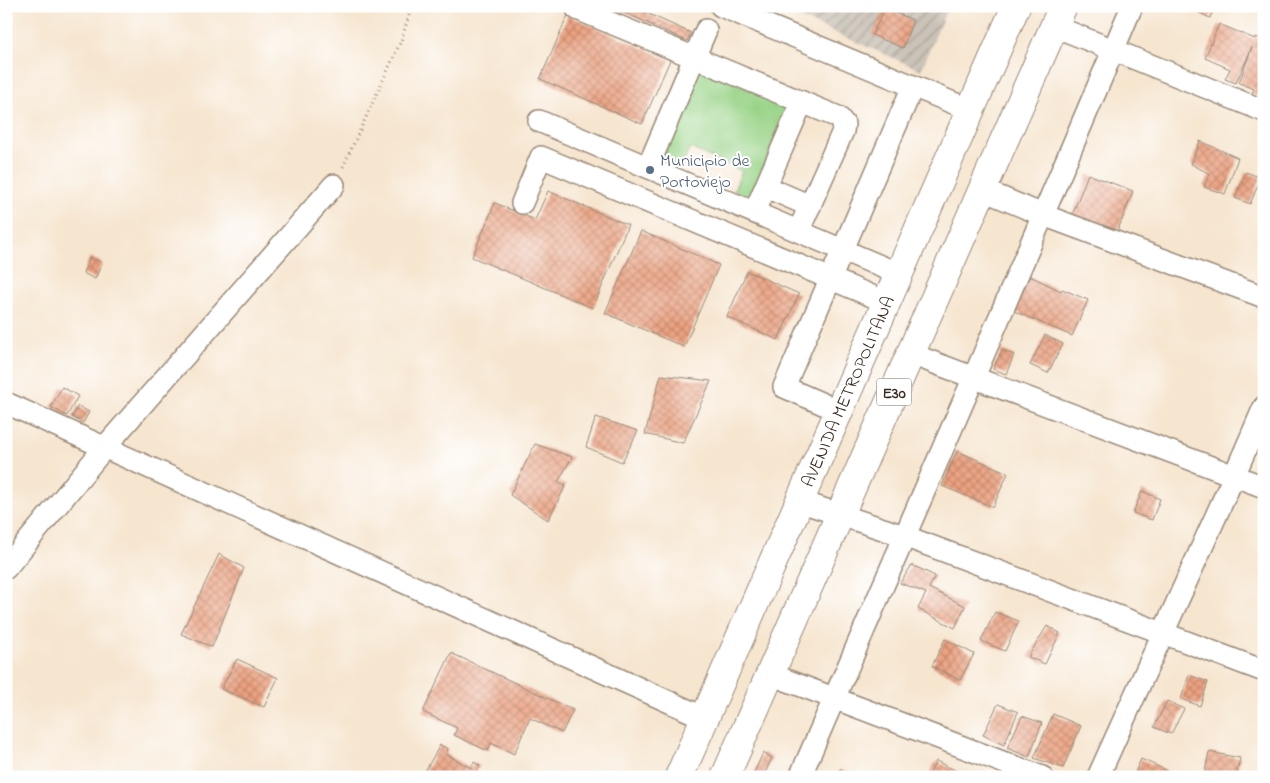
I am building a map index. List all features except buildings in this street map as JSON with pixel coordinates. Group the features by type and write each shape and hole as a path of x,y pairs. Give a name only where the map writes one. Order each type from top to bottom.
{"highway":[{"name":"AVENIDA METROPOLITANA","path":"679,777 1016,6"},
{"name":"E30","path":"725,777 1059,16"}],"street":[{"path":"721,6 970,110"},
{"path":"800,777 974,377 1132,6"},
{"path":"577,9 838,117 844,124 843,130 799,230"},
{"path":"1059,16 1114,50 1264,111"},
{"path":"648,167 706,30"},
{"path":"839,411 784,387 913,86"},
{"path":"755,211 802,102"},
{"path":"539,121 755,211 899,274"},
{"path":"522,203 541,158 886,302"},
{"path":"6,568 105,447 334,185"},
{"path":"766,187 810,206"},
{"path":"983,190 1264,297"},
{"path":"911,354 1264,488"},
{"path":"6,403 704,718"},
{"path":"1098,777 1264,407"},
{"path":"799,501 904,536 1264,671"},
{"path":"770,674 1042,777"}],"path":[{"path":"334,185 401,41 412,6"}],"shaded area":[{"path":"773,6 948,6 921,70"}],"green space":[{"path":"699,67 789,107 750,197 734,190 742,171 690,148 681,168 659,158"}],"place":[{"name":"Municipio de Portoviejo","path":"650,170"}]}
